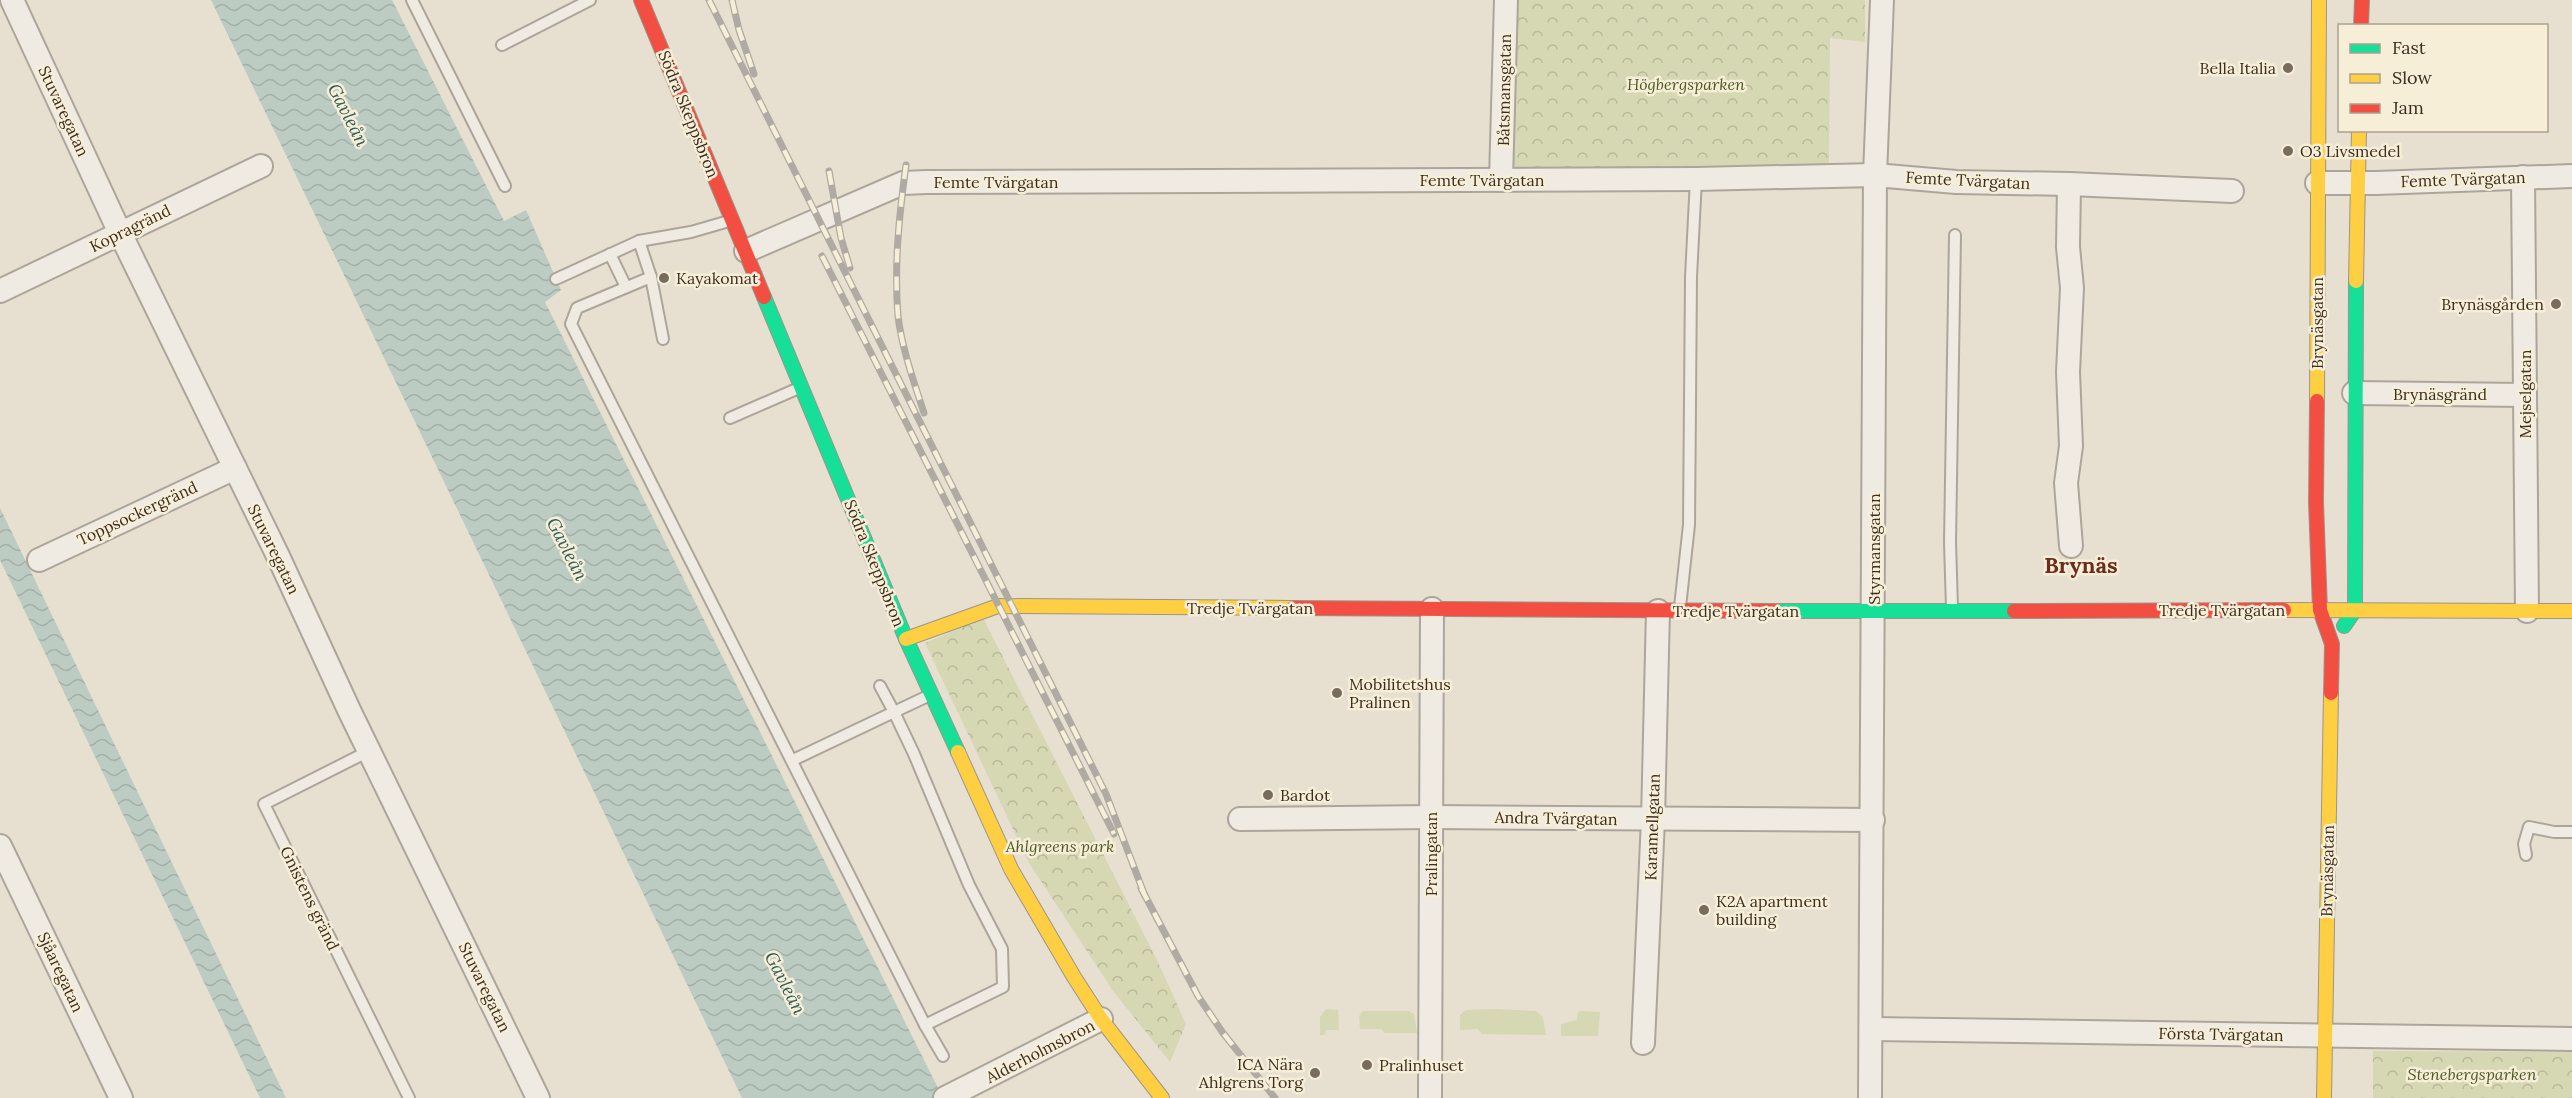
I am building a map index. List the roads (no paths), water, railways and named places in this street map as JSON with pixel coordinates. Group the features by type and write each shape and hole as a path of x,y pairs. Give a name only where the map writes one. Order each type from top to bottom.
{"street":[{"name":"Stuvaregatan","path":"12,0 120,233 538,1098"},
{"name":"Södra Skeppsbron","path":"642,0 906,639 1011,869 1101,1019 1162,1098"},
{"name":"Båtsmansgatan","path":"1502,180 1506,0"},
{"name":"Styrmansgatan","path":"1870,1098 1875,175 1882,0"},
{"name":"Brynäsgatan","path":"2319,0 2316,502 2320,610 2332,644 2324,1098"},
{"path":"2361,24 2362,0"},
{"path":"2332,644 2355,610 2354,393 2359,132"},
{"name":"Kopragränd","path":"0,291 261,166"},
{"name":"Femte Tvärgatan","path":"746,251 903,183 1502,180 1875,175 1956,182 2232,191"},
{"name":"Femte Tvärgatan","path":"2317,183 2572,176"},
{"name":"Mejselgatan","path":"2523,177 2527,611"},
{"path":"2069,184 2068,247 2072,288 2068,372 2072,446 2066,483 2071,546"},
{"name":"Brynäsgränd","path":"2354,393 2525,395"},
{"name":"Toppsockergränd","path":"39,560 235,468"},
{"name":"Tredje Tvärgatan","path":"906,639 998,606 1874,612 2572,611"},
{"name":"Pralingatan","path":"1430,1098 1432,609"},
{"name":"Karamellgatan","path":"1643,1043 1653,819 1669,611"},
{"name":"Andra Tvärgatan","path":"1240,819 1431,817 1873,820"},
{"name":"Sjåaregatan","path":"0,846 121,1098"},
{"name":"Alderholmsbron","path":"951,1095 1101,1019"},
{"name":"Första Tvärgatan","path":"1871,1029 2572,1039"}],"lane":[{"path":"412,0 505,186"},
{"path":"502,45 590,0"},
{"path":"1669,611 1689,525 1692,277 1696,178"},
{"path":"556,279 639,241 691,232 732,220"},
{"path":"1952,612 1950,542 1955,235"},
{"path":"639,241 651,278 663,339"},
{"path":"610,254 627,287"},
{"path":"651,278 577,308 571,324 925,1025 943,1056"},
{"path":"730,418 802,386"},
{"path":"880,686 894,712 969,885 1002,949 1003,987 925,1025"},
{"path":"793,760 931,695"},
{"name":"Gnistens gränd","path":"369,750 264,804 409,1098"},
{"path":"2526,855 2524,844 2529,827 2554,832 2572,832"}],"water":[{"name":"Gavleån","path":"211,0 392,0 504,221 526,210 561,290 545,302 943,1098 742,1098"},
{"path":"0,508 286,1098 260,1098 0,560"}],"railway":[{"path":"709,0 1106,794 1145,896"},
{"path":"732,0 739,30 754,74"},
{"path":"906,165 898,240 898,316 905,353 924,413"},
{"path":"829,171 841,238 850,268"},
{"path":"822,256 1114,834"},
{"path":"1141,888 1198,996 1223,1033 1275,1098"}],"place":[{"name":"Bella Italia","path":"2288,68"},
{"name":"O3 Livsmedel","path":"2288,151"},
{"name":"Kayakomat","path":"664,278"},
{"name":"Brynäsgården","path":"2556,304"},
{"name":"Mobilitetshus Pralinen","path":"1337,693"},
{"name":"Bardot","path":"1268,795"},
{"name":"K2A apartment building","path":"1704,910"},
{"name":"Pralinhuset","path":"1367,1065"},
{"name":"ICA Nära Ahlgrens Torg","path":"1315,1073"}],"district":[{"name":"Brynäs","path":"2081,565"}],"park label":[{"name":"Högbergsparken","path":"1686,84"},
{"name":"Ahlgreens park","path":"1060,846"},
{"name":"Stenebergsparken","path":"2472,1074"}]}
